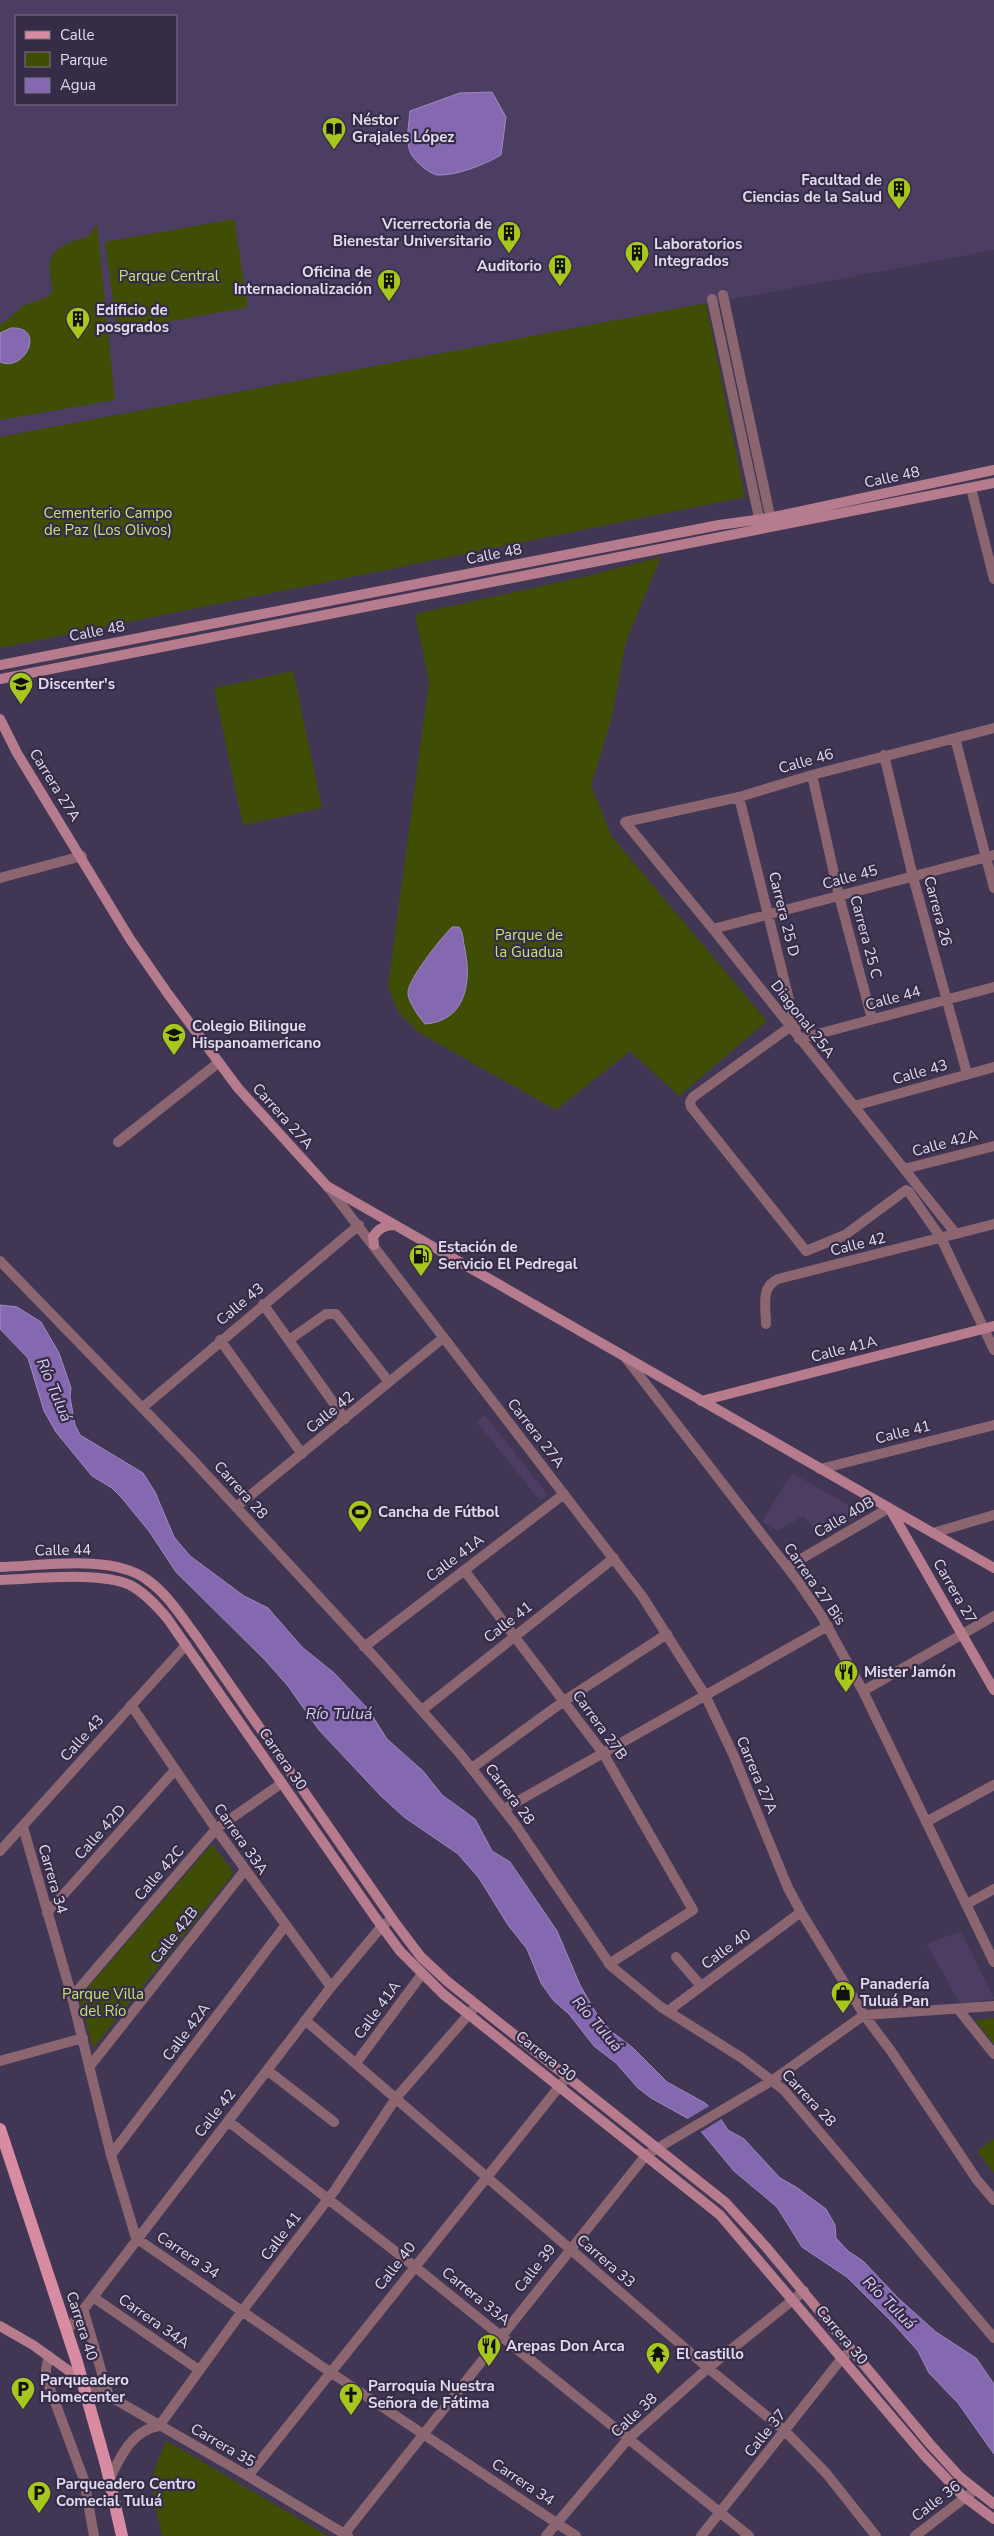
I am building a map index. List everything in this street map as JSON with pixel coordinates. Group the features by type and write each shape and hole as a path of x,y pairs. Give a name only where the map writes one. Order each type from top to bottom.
{"main road":[{"name":"Calle 48","path":"0,679 762,530 767,521 994,470"},
{"name":"Calle 48","path":"0,665 767,521 994,483"},
{"name":"Carrera 27A","path":"0,719 17,753 82,856 130,939 218,1063 327,1186"},
{"path":"327,1186 994,1568"},
{"path":"374,1245 373,1237 378,1230 387,1225 395,1225"},
{"name":"Calle 41A","path":"701,1401 994,1326"},
{"name":"Carrera 27","path":"889,1508 994,1690"},
{"name":"Calle 44","path":"0,1567 84,1564 127,1569"},
{"name":"Carrera 30","path":"127,1569 152,1583 167,1597 187,1623 392,1919 421,1957 476,2006 726,2203 804,2291 930,2444 976,2490 994,2504"},
{"name":"Calle 44","path":"0,1580 88,1578 122,1582"},
{"name":"Carrera 30","path":"122,1582 143,1594 159,1607 382,1926 422,1974 469,2015 720,2215 924,2454 966,2498 994,2519"},
{"path":"143,1594 152,1583"},
{"path":"275,1773 286,1766"},
{"name":"Carrera 40","path":"0,2129 83,2381 122,2536"},
{"path":"0,2326 49,2356 83,2381"}],"street":[{"path":"723,295 767,521"},
{"path":"712,299 767,521"},
{"path":"970,488 994,579"},
{"name":"Calle 46","path":"625,822 739,797 812,774 994,728"},
{"path":"955,738 990,857 994,888"},
{"name":"Carrera 26","path":"884,755 912,877 967,1074"},
{"name":"Carrera 25 C","path":"812,774 839,896 872,1019"},
{"name":"Carrera 25 D","path":"739,797 769,914 792,1025"},
{"name":"Diagonal 25A","path":"625,822 792,1025 799,1039 956,1234"},
{"path":"0,878 82,856"},
{"name":"Calle 45","path":"713,928 990,857"},
{"name":"Calle 44","path":"799,1039 994,987"},
{"path":"792,1025 693,1097 690,1102 691,1107 806,1251 845,1235 906,1190 941,1238 994,1350"},
{"path":"118,1142 218,1063"},
{"name":"Calle 43","path":"854,1106 994,1067"},
{"name":"Calle 42A","path":"904,1169 994,1146"},
{"name":"Carrera 27A","path":"327,1186 359,1225 443,1338 614,1558 667,1634 705,1695 733,1754 788,1888 801,1912 864,2015 891,2051 977,2180 994,2200"},
{"name":"Calle 42","path":"766,1324 765,1292 773,1282 994,1224"},
{"name":"Calle 43","path":"142,1408 220,1340 359,1225"},
{"name":"Carrera 28","path":"0,1261 236,1506 422,1710 472,1768 504,1809 609,1964 637,1990 773,2080 805,2112 992,2332"},
{"path":"263,1304 345,1419"},
{"path":"289,1340 326,1314 336,1314 389,1382"},
{"name":"Calle 42","path":"236,1506 443,1338"},
{"path":"220,1340 302,1454"},
{"name":"Carrera 27 Bis","path":"625,1357 810,1597 828,1626 862,1691 994,1962"},
{"name":"Calle 41","path":"820,1469 994,1424"},
{"name":"Calle 41A","path":"364,1646 564,1494"},
{"name":"Calle 40B","path":"787,1567 889,1508"},
{"path":"933,1533 994,1516"},
{"name":"Calle 41","path":"422,1710 614,1558"},
{"name":"Carrera 27B","path":"464,1570 603,1753 693,1910 609,1964"},
{"path":"862,1691 994,1616"},
{"path":"504,1809 828,1626"},
{"path":"472,1768 564,1701 667,1634"},
{"name":"Calle 43","path":"0,1851 186,1645"},
{"name":"Carrera 33A","path":"131,1705 216,1830 331,1988"},
{"name":"Calle 42D","path":"48,1914 175,1770"},
{"name":"Calle 42C","path":"72,1997 216,1830 282,1783"},
{"path":"926,1822 994,1785"},
{"name":"Carrera 34","path":"23,1827 72,1997 110,2155 136,2238 243,2310 330,2372 576,2536"},
{"name":"Calle 42B","path":"90,2066 245,1870"},
{"path":"967,1904 994,1889"},
{"name":"Calle 40","path":"668,2011 801,1912"},
{"name":"Calle 42","path":"67,2330 136,2238 331,1988 382,1926 392,1919"},
{"name":"Calle 42A","path":"110,2155 285,1926"},
{"path":"676,1957 701,1986"},
{"name":"Calle 41A","path":"356,2063 422,1974"},
{"name":"Calle 41","path":"159,2426 243,2310 328,2199 396,2098 476,2006"},
{"path":"864,2015 994,2006"},
{"path":"958,2009 994,2054"},
{"name":"Calle 39","path":"346,2535 569,2249 646,2155 773,2080 864,2015"},
{"name":"Carrera 33","path":"306,2020 485,2177 708,2368 786,2432 826,2473 876,2536"},
{"path":"0,2060 82,2038"},
{"path":"267,2070 334,2122"},
{"name":"Calle 40","path":"248,2476 485,2177 567,2077"},
{"name":"Carrera 33A","path":"228,2121 414,2266 749,2536"},
{"name":"Calle 38","path":"546,2536 628,2439 708,2368 804,2291"},
{"name":"Carrera 34A","path":"93,2297 199,2370"},
{"path":"84,2309 109,2397"},
{"name":"Calle 37","path":"701,2536 786,2432 842,2358 852,2350"},
{"path":"49,2356 46,2378 84,2480 94,2536"},
{"name":"Carrera 35","path":"83,2381 346,2535"},
{"path":"109,2480 122,2454 137,2435 148,2428 159,2426"},
{"name":"Calle 36","path":"915,2536 976,2490"}],"shaded area":[{"path":"0,0 994,0 994,250 0,437"},
{"path":"485,1415 548,1495 540,1501 477,1422"},
{"path":"792,1473 864,1514 822,1537 803,1516 778,1531 762,1522"},
{"path":"961,1931 994,1999 960,2004 927,1944"}],"green space":[{"name":"Parque Central","path":"234,219 248,307 117,331 105,242"},
{"path":"97,224 115,400 0,420 0,326 24,305 45,298 52,292 51,257 59,248 88,237"},
{"name":"Cementerio Campo de Paz (Los Olivos)","path":"706,303 745,497 0,648 0,437"},
{"name":"Parque de la Guadua","path":"661,557 626,641 612,716 591,786 612,837 767,1021 679,1096 630,1051 556,1110 418,1032 399,1013 388,987 429,682 415,614 587,576"},
{"path":"293,671 322,808 243,825 214,688"},
{"name":"Parque Villa del Río","path":"212,1844 234,1873 93,2048 79,1998"},
{"path":"994,2018 994,2044 975,2020"},
{"path":"994,2139 994,2173 977,2151"},
{"path":"167,2441 328,2536 162,2536 153,2488 156,2467"}],"water":[{"path":"492,92 506,117 501,155 471,169 445,175 431,172 416,161 411,154 408,144 410,111 460,93"},
{"path":"11,328 22,329 28,334 30,341 24,356 9,364 0,362 0,333"},
{"path":"452,927 459,927 463,936 467,971 467,984 464,996 450,1015 439,1021 425,1024 410,1002 409,988 418,970"},
{"name":"Río Tuluá","path":"0,1305 17,1307 41,1322 59,1353 71,1388 70,1397 75,1425 80,1435 143,1473 155,1492 174,1537 190,1556 244,1596 268,1608 302,1647 334,1673 368,1709 387,1739 423,1771 442,1795 475,1819 492,1851 510,1862 557,1931 580,1985 599,2018 611,2031 633,2048 667,2082 705,2103 718,2115 728,2130 744,2139 780,2178 826,2209 835,2225 836,2238 848,2251 863,2261 898,2298 936,2332 976,2358 994,2384 994,2454 958,2403 929,2373 918,2351 892,2322 847,2277 802,2247 777,2207 734,2171 689,2119 651,2098 638,2088 616,2063 594,2046 569,2014 553,2000 541,1983 527,1949 508,1925 479,1878 458,1854 404,1817 381,1796 319,1730 288,1686 265,1660 176,1572 149,1531 121,1497 112,1488 92,1476 56,1432 44,1411 28,1358 0,1329"}],"pier":[{"path":"711,2105 723,2118 699,2133 686,2120"}],"place":[{"name":"Néstor Grajales López","path":"334,150"},
{"name":"Facultad de Ciencias de la Salud","path":"899,210"},
{"name":"Vicerrectoria de Bienestar Universitario","path":"509,254"},
{"name":"Laboratorios Integrados","path":"637,274"},
{"name":"Auditorio","path":"560,287"},
{"name":"Oficina de Internacionalización","path":"389,302"},
{"name":"Edificio de posgrados","path":"78,340"},
{"name":"Discenter's","path":"21,705"},
{"name":"Colegio Bilingue Hispanoamericano","path":"174,1056"},
{"name":"Estación de Servicio El Pedregal","path":"421,1277"},
{"name":"Cancha de Fútbol","path":"360,1533"},
{"name":"Mister Jamón","path":"846,1693"},
{"name":"Panadería Tuluá Pan","path":"843,2014"},
{"name":"Arepas Don Arca","path":"489,2367"},
{"name":"El castillo","path":"658,2375"},
{"name":"Parqueadero Homecenter","path":"23,2410"},
{"name":"Parroquia Nuestra Señora de Fátima","path":"351,2416"},
{"name":"Parqueadero Centro Comecial Tuluá","path":"39,2514"}]}
